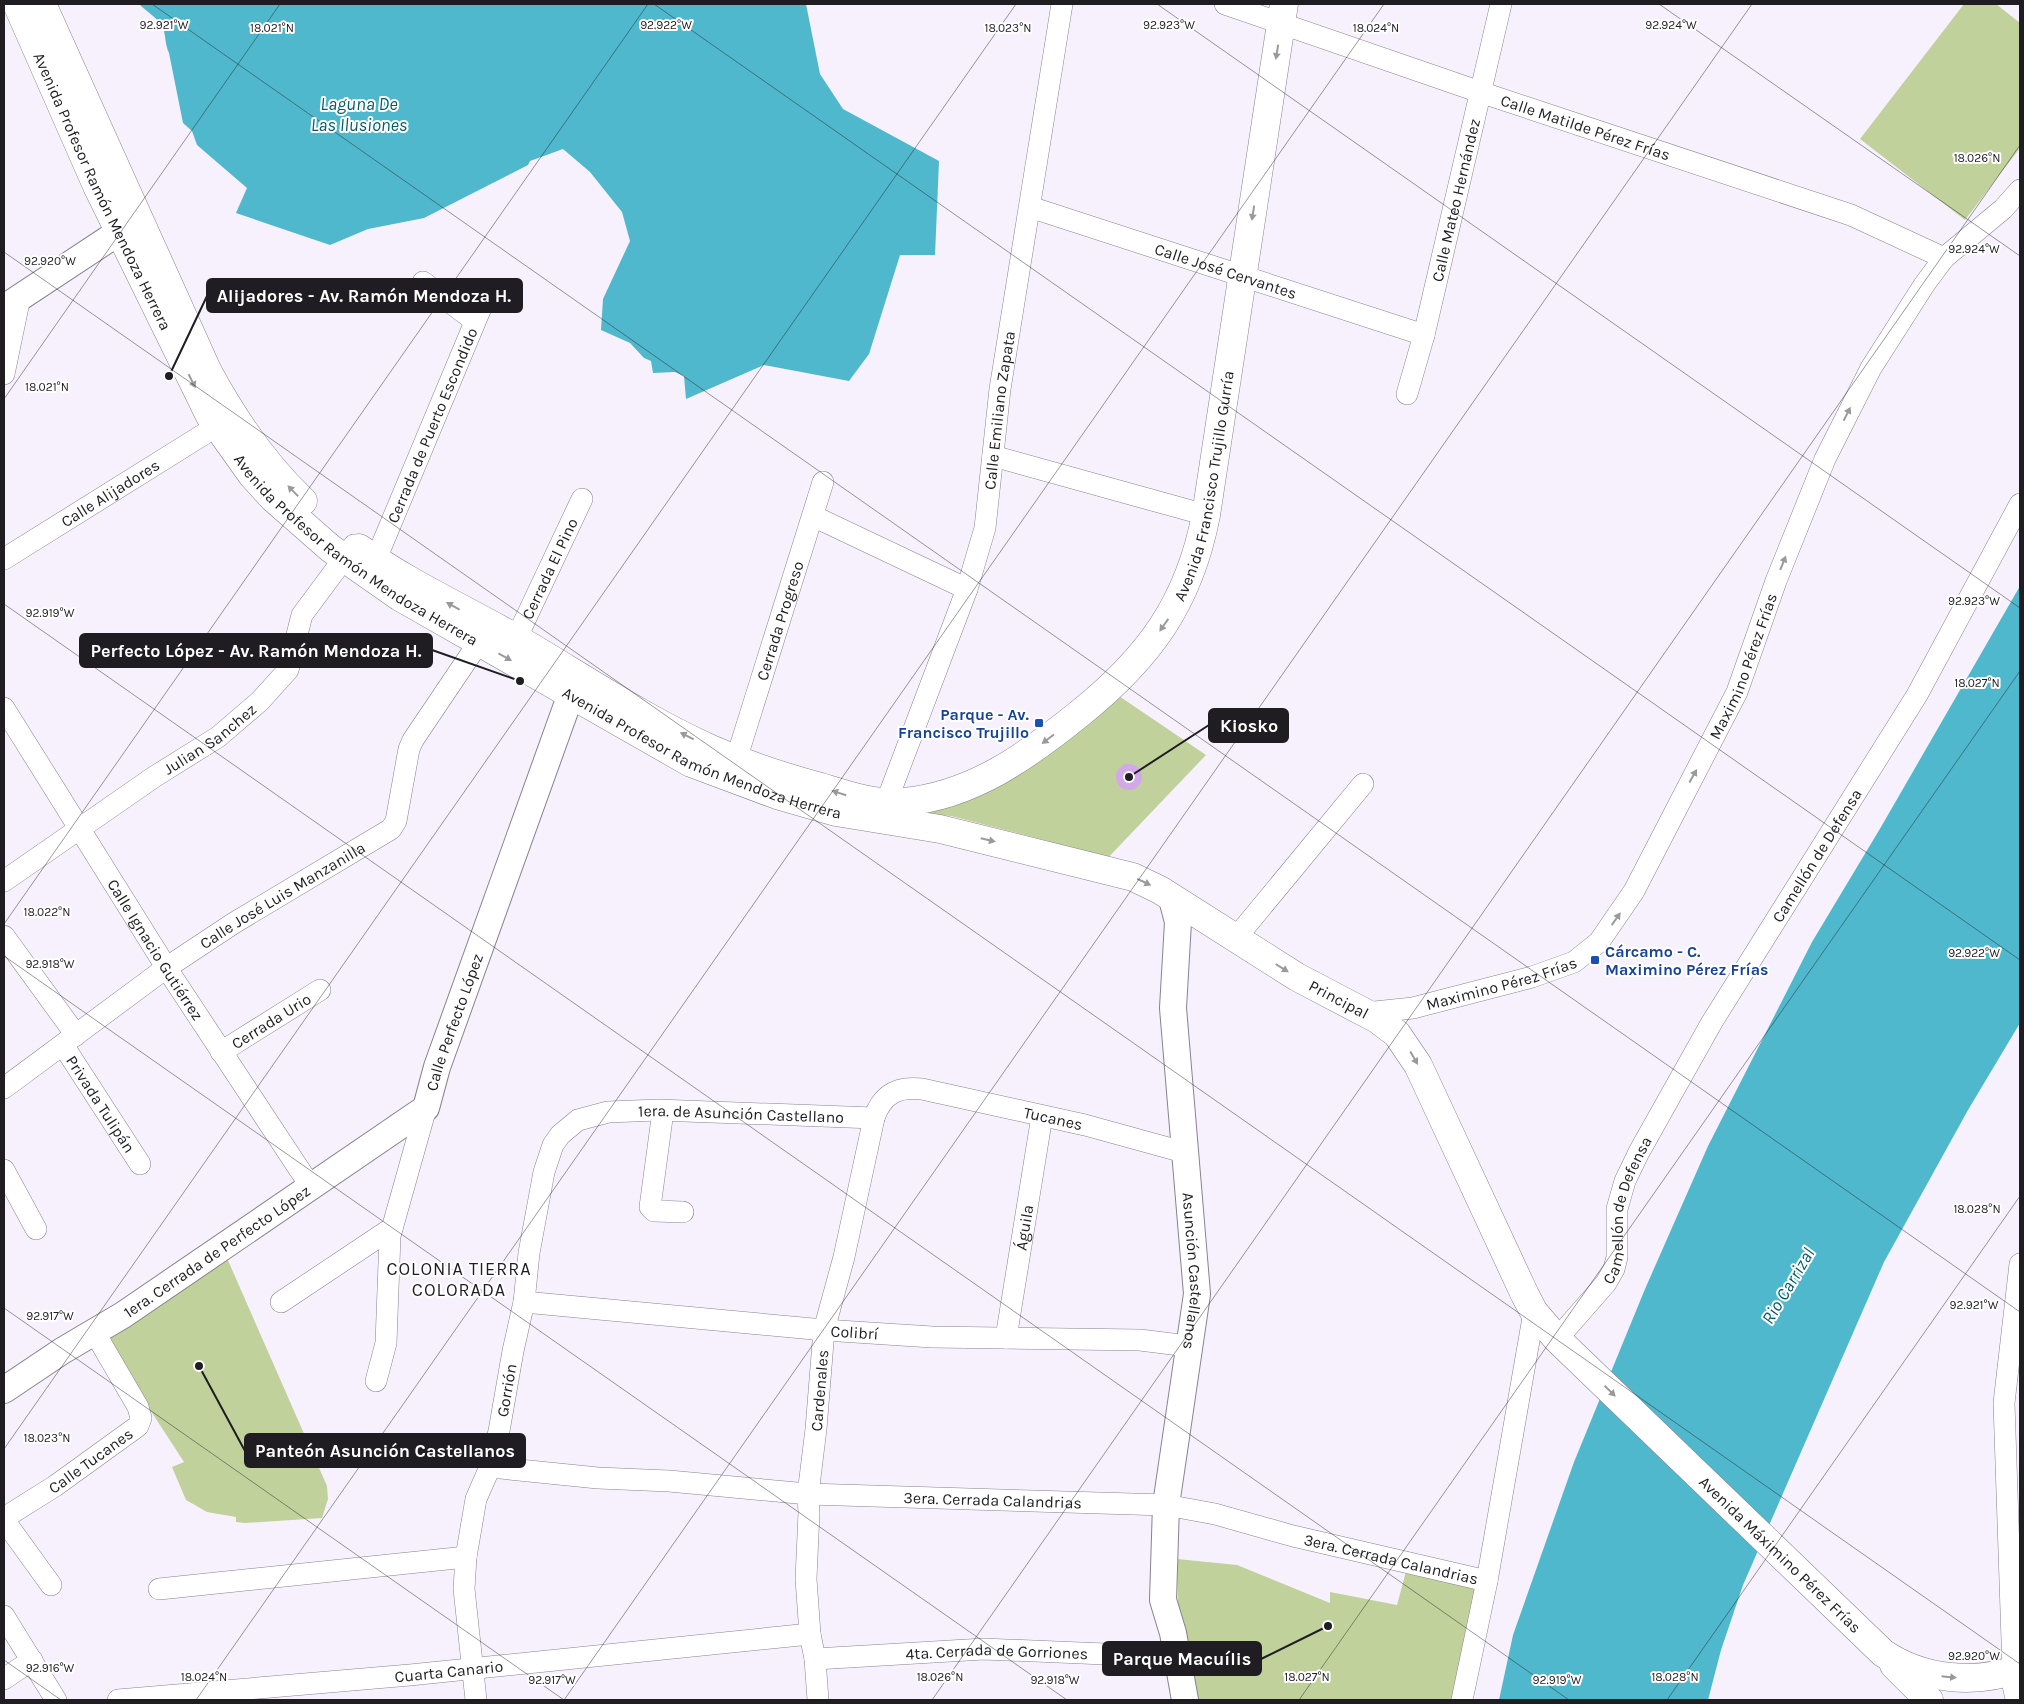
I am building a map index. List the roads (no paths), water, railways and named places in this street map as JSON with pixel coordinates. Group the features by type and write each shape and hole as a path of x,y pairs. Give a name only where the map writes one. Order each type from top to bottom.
{"main road":[{"name":"Avenida Profesor Ramón Mendoza Herrera","path":"17,4 130,226 238,424 257,450 294,492 358,554"},
{"name":"Avenida Profesor Ramón Mendoza Herrera","path":"42,4 130,226 173,344 217,426 252,475 268,492 358,554 450,605 483,633 575,685 736,760 850,796 886,802"},
{"name":"Avenida Francisco Trujillo Gurría","path":"886,802 903,802 945,795 992,775 1035,748 1086,709 1132,666 1156,636 1182,594 1198,554 1206,515 1283,14"},
{"name":"Avenida Profesor Ramón Mendoza Herrera","path":"483,633 516,639 575,685 676,755 730,778 836,812 940,829"},
{"path":"940,829 934,820 933,809 935,803 945,795"},
{"name":"Principal","path":"940,829 1134,877 1146,882 1318,990 1365,1013 1397,1034 1418,1065 1534,1312 1566,1348"},
{"name":"Avenida Máximino Pérez Frías","path":"1566,1348 1873,1645 1904,1666 1931,1674 1963,1678 2017,1669"},
{"path":"1873,1645 1929,1700"},
{"path":"2017,1669 2020,1700"}],"street":[{"name":"Calle Emiliano Zapata","path":"886,802 967,588 984,528 1000,389 1062,4"},
{"name":"Calle Matilde Pérez Frías","path":"1225,4 1283,14 1480,92 1851,215 1944,258"},
{"name":"Calle Mateo Hernández","path":"1407,394 1424,334 1501,4"},
{"name":"Maximino Pérez Frías","path":"1365,1013 1412,1008 1532,977 1574,962 1599,942 1634,891 1737,692 1776,581 1825,459 1888,340 1944,258 2003,209 2020,190"},
{"name":"Calle José Cervantes","path":"1030,207 1244,274 1424,334"},
{"path":"4,374 12,303 130,226"},
{"path":"423,282 476,321"},
{"name":"Cerrada de Puerto Escondido","path":"358,554 476,321 488,291"},
{"name":"Calle Alijadores","path":"4,559 217,426"},
{"path":"993,456 1206,515"},
{"name":"Cerrada Progreso","path":"736,760 823,482"},
{"name":"Cerrada El Pino","path":"516,639 582,499"},
{"name":"Camellón de Defensa","path":"1566,1348 1614,1269 1617,1257 1617,1209 1625,1181 1654,1126 1712,1022 1898,728 2020,504"},
{"path":"813,516 967,588"},
{"name":"Julian Sanchez","path":"4,881 218,737 272,689 288,670 302,615 358,554"},
{"name":"Calle José Luis Manzanilla","path":"4,1088 166,968 234,923 391,829 396,821 409,749 413,740 483,633"},
{"name":"Calle Perfecto López","path":"376,1382 386,1343 388,1261 392,1228 437,1067 575,685"},
{"name":"Calle Ignacio Gutiérrez","path":"4,708 78,830 166,968 311,1187"},
{"path":"1235,939 1363,784"},
{"name":"Asunción Castellanos","path":"1172,899 1178,922 1173,1008 1183,1152 1197,1294 1188,1346 1183,1400 1166,1505 1163,1600 1179,1661 1185,1700"},
{"name":"Privada Tulipán","path":"4,936 69,1040 140,1164"},
{"name":"Cerrada Urio","path":"221,1052 320,990"},
{"name":"Cardenales","path":"818,1700 815,1659 810,1634 806,1578 808,1494 816,1429 824,1330 846,1250 874,1118 882,1101 889,1094 906,1088 922,1089"},
{"name":"Tucanes","path":"922,1089 1085,1125 1183,1152"},
{"name":"1era. Cerrada de Perfecto López","path":"4,1390 62,1351 95,1333 426,1108"},
{"path":"663,1111 650,1207 654,1211 683,1212"},
{"name":"1era. de Asunción Castellano","path":"608,1112 663,1111 874,1118"},
{"name":"Gorrión","path":"476,1700 464,1589 466,1557 476,1499 490,1467 524,1302 529,1253 544,1172 553,1146 568,1126 578,1120 608,1112"},
{"name":"Águila","path":"1006,1338 1042,1116"},
{"path":"4,1170 36,1229"},
{"path":"281,1302 392,1228"},
{"path":"2017,1669 2004,1403 2020,1264"},
{"name":"Colibrí","path":"524,1302 824,1330 932,1337 1140,1340 1188,1346"},
{"path":"1462,1700 1488,1581 1534,1312"},
{"name":"Calle Tucanes","path":"4,1519 55,1486 138,1426 141,1418 138,1407 95,1333"},
{"name":"3era. Cerrada Calandrias","path":"490,1467 598,1478 669,1481 808,1494 1166,1505 1215,1514 1293,1536 1488,1581"},
{"path":"4,1519 51,1585"},
{"path":"159,1589 466,1557"},
{"path":"4,1616 56,1700"},
{"name":"Cuarta Canario","path":"118,1700 474,1668 810,1634"},
{"name":"4ta. Cerrada de Gorriones","path":"815,1659 984,1650 1105,1654 1179,1661"},
{"path":"4,1680 32,1660"}],"water":[{"name":"Laguna De Las Ilusiones","path":"139,4 806,4 820,74 843,109 939,161 935,255 900,255 869,354 849,381 764,365 686,399 684,376 675,372 653,373 651,361 644,358 630,343 601,330 603,299 630,241 622,212 590,172 563,149 530,161 528,165 424,218 368,229 330,245 236,213 247,188 197,145 192,131 183,123 163,28"},
{"name":"Rio Carrizal","path":"2020,586 2020,1023 1968,1110 1884,1262 1743,1585 1721,1650 1708,1700 1499,1700 1513,1635 1574,1462 1645,1289 1708,1146 1812,942 1881,827"}],"place":[{"name":"Alijadores - Av. Ramón Mendoza H.","path":"169,376"},
{"name":"Perfecto López - Av. Ramón Mendoza H.","path":"520,681"},
{"name":"Parque - Av. Francisco Trujillo","path":"1039,723"},
{"name":"Kiosko","path":"1129,777"},
{"name":"Cárcamo - C. Maximino Pérez Frías","path":"1595,960"},
{"name":"Panteón Asunción Castellanos","path":"199,1366"},
{"name":"Parque Macuílis","path":"1328,1626"}],"district":[{"name":"COLONIA TIERRA COLORADA","path":"459,1279"}]}
